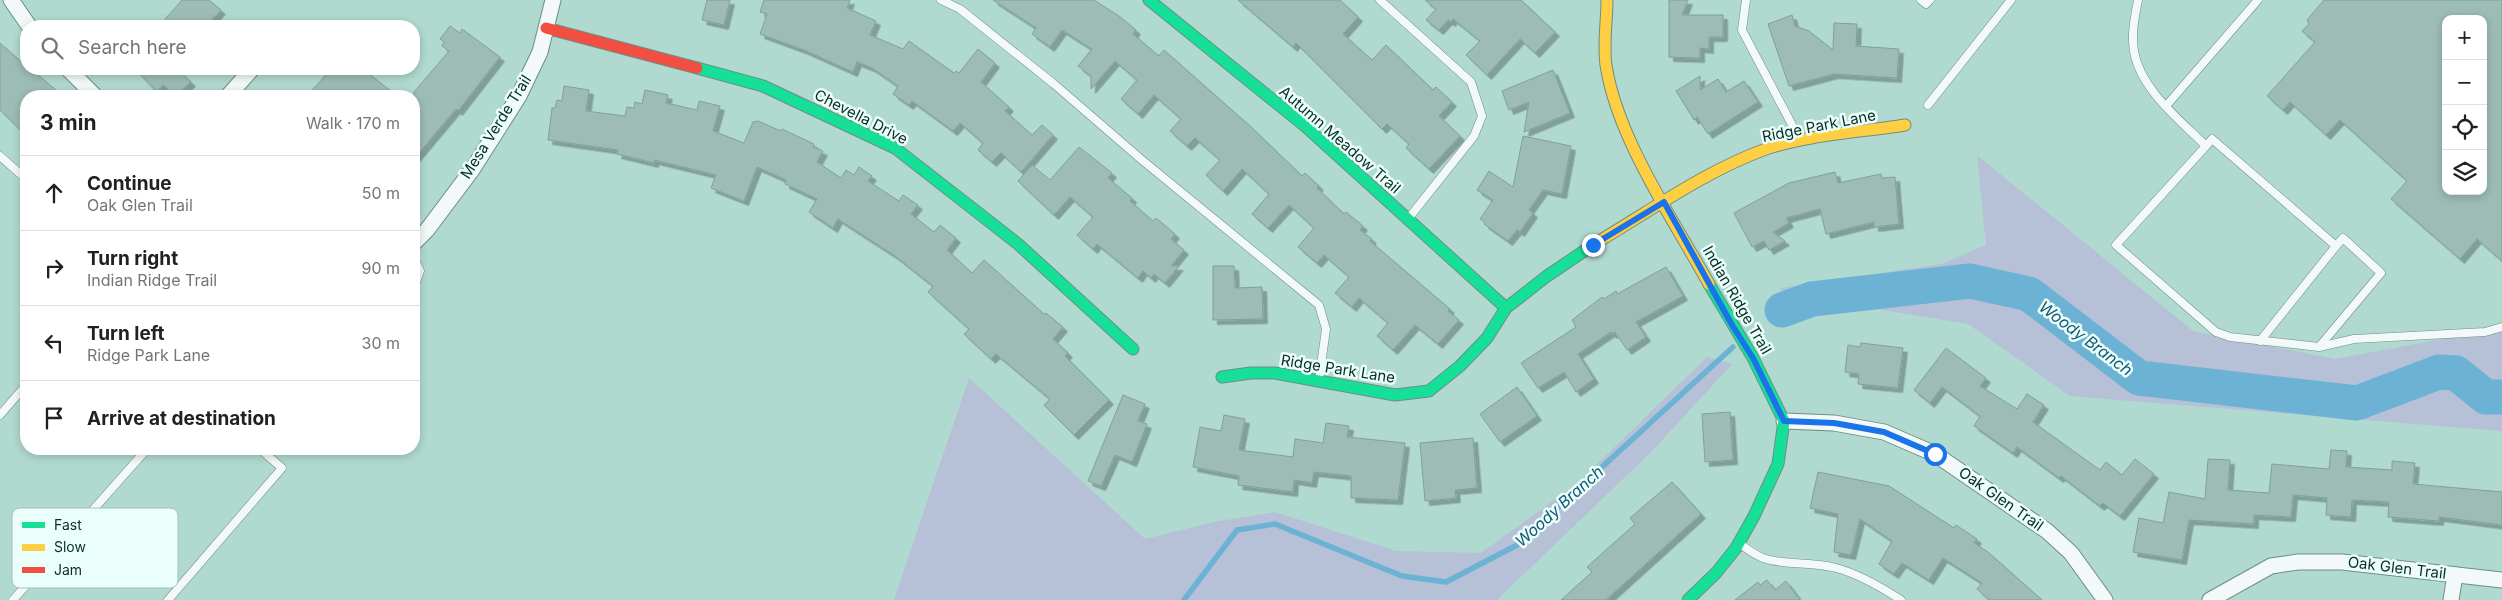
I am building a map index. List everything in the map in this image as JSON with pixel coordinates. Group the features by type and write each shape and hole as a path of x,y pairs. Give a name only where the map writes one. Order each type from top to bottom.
{"street":[{"path":"11,0 25,20"},
{"name":"Mesa Verde Trail","path":"420,235 435,219 472,170 519,96 540,52 552,0"},
{"name":"Autumn Meadow Trail","path":"1149,0 1305,126 1506,308"},
{"name":"Indian Ridge Trail","path":"1607,0 1606,64 1618,109 1638,157 1732,325 1753,358 1784,421"},
{"name":"Chevella Drive","path":"546,28 763,86 895,148 1018,244 1133,349"},
{"path":"74,75 89,90"},
{"path":"233,90 247,75"},
{"name":"Ridge Park Lane","path":"1222,377 1251,373 1275,373 1395,395 1429,391 1460,366 1487,338 1506,308 1593,245 1664,202 1741,160 1768,149 1905,125"},
{"path":"1688,600 1716,573 1738,543 1754,516 1778,464 1784,421"},
{"name":"Oak Glen Trail","path":"1784,421 1834,423 1884,432 1935,454 2047,531 2071,553 2105,600"},
{"name":"Oak Glen Trail","path":"2210,600 2271,566 2298,562 2342,562 2502,580"},
{"path":"2451,600 2455,575"}],"lane":[{"path":"941,0 960,10 1054,84 1142,160 1319,305 1326,329 1319,381"},
{"path":"1380,0 1471,82 1482,116 1474,136 1407,219"},
{"path":"1746,0 1742,30 1801,142"},
{"path":"1921,0 1926,4 1930,0"},
{"path":"1928,105 2011,0"},
{"path":"2138,0 2134,51 2138,65 2150,87 2206,146"},
{"path":"2166,106 2258,0"},
{"path":"2336,246 2212,139 2116,245 2216,332 2230,337 2319,347 2354,339 2485,332 2502,327"},
{"path":"0,156 20,174"},
{"path":"2260,341 2342,238 2382,273 2319,347"},
{"path":"0,415 20,392"},
{"path":"95,508 142,455"},
{"path":"168,600 282,468 267,455"},
{"path":"1738,543 1761,558 1812,563 1837,568 1865,579 1901,600"},
{"path":"13,600 24,588"}],"shaded area":[{"path":"1977,155 2193,331 2335,359 2502,328 2502,431 2070,396 1968,324 1864,307 1799,320 1780,288 1941,264 1986,245"},
{"path":"1707,357 1732,364 1652,451 1497,600 894,600 969,378 1145,539 1214,522 1275,512 1396,551 1481,553 1579,482"}],"building":[{"path":"182,0 209,0 221,10 212,20 164,20"},
{"path":"707,0 730,0 724,25 702,20"},
{"path":"764,0 850,0 847,8 876,21 870,35 903,49 909,41 954,73 956,71 959,73 978,49 995,63 981,82 1009,107 1005,111 1032,135 1042,125 1053,135 1021,172 1001,153 992,162 978,150 983,143 960,123 953,131 912,101 909,105 893,94 898,86 872,68 857,62 853,72 804,50 760,34 767,14 760,12"},
{"path":"993,0 1094,0 1119,16 1136,30 1133,34 1159,56 1164,50 1250,126 1302,176 1305,173 1319,186 1317,188 1344,214 1346,212 1363,226 1360,230 1372,239 1370,241 1450,309 1448,311 1459,320 1438,344 1415,325 1393,350 1377,336 1388,323 1359,298 1352,307 1335,293 1349,277 1324,255 1317,263 1298,247 1314,228 1289,205 1268,228 1252,214 1269,194 1242,169 1223,191 1206,175 1220,160 1195,138 1187,146 1170,131 1181,119 1154,95 1138,114 1121,99 1137,80 1115,61 1091,89 1091,76 1078,66 1092,49 1062,30 1050,47 1032,34 1036,28"},
{"path":"1238,0 1340,0 1358,17 1343,34 1372,60 1386,45 1433,90 1436,87 1452,102 1439,116 1460,136 1429,169 1406,148 1409,144 1387,124 1382,129 1296,43 1293,47"},
{"path":"1425,0 1521,0 1555,32 1535,53 1520,39 1487,75 1466,55 1480,41 1453,19 1451,22 1448,20 1439,30 1426,20 1436,9"},
{"path":"1669,0 1688,0 1682,15 1723,15 1723,37 1709,37 1709,49 1700,48 1700,58 1669,57"},
{"path":"2324,0 2502,0 2502,261 2477,239 2460,259 2391,199 2407,181 2340,120 2326,135 2290,102 2283,110 2267,96 2315,42 2302,31 2309,24 2307,20"},
{"path":"1792,15 1795,26 1809,31 1833,50 1834,23 1857,24 1856,46 1899,49 1897,78 1834,74 1789,86 1768,24"},
{"path":"450,26 460,33 462,29 500,57 458,111 456,109 420,152 420,90 416,90 449,51 442,46 444,42 440,39"},
{"path":"0,43 20,61 20,75 38,75 56,90 20,90 20,129 0,110"},
{"path":"1553,70 1570,113 1524,132 1529,102 1509,110 1502,91"},
{"path":"141,75 183,75 191,82 182,90 169,90 163,85 159,90 155,90"},
{"path":"326,75 371,75 389,90 312,90"},
{"path":"1700,76 1700,90 1718,79 1726,92 1744,81 1758,102 1708,134 1697,117 1694,120 1676,91"},
{"path":"564,86 589,90 586,111 625,116 627,107 634,108 635,102 642,104 645,90 668,95 666,103 697,110 699,101 720,106 713,131 744,143 753,122 758,121 781,131 782,129 814,144 813,147 823,151 817,162 841,178 846,170 854,175 859,167 872,176 868,181 899,201 903,195 918,205 911,214 934,232 940,225 956,238 947,250 972,273 984,260 1045,315 1046,313 1063,327 1053,339 1068,353 1065,356 1109,400 1074,435 1044,405 1050,399 996,354 991,359 964,334 969,329 928,292 933,286 895,256 838,219 833,228 809,212 817,199 785,184 786,180 757,167 744,201 711,188 716,175 654,160 654,163 617,154 618,150 548,140 552,108 555,108 557,100 562,101"},
{"path":"1523,136 1571,146 1562,194 1543,190 1529,210 1533,213 1520,232 1517,230 1508,241 1480,219 1493,200 1477,190 1489,171 1513,187"},
{"path":"1079,147 1112,173 1108,178 1132,198 1130,201 1153,221 1156,218 1175,234 1171,239 1184,250 1171,266 1179,266 1165,283 1154,274 1151,278 1143,271 1138,278 1097,244 1093,249 1077,235 1093,217 1070,197 1054,215 1018,181 1032,165 1050,180"},
{"path":"1835,172 1838,183 1881,174 1882,178 1895,177 1899,224 1874,227 1874,222 1826,234 1820,209 1786,218 1789,223 1773,232 1785,241 1769,250 1764,241 1752,247 1734,213 1789,183"},
{"path":"1213,266 1234,266 1235,288 1262,287 1263,319 1213,320"},
{"path":"1666,267 1683,296 1636,322 1646,337 1627,350 1615,332 1612,334 1611,332 1578,354 1594,379 1576,392 1564,372 1538,388 1521,363 1576,327 1572,320 1602,297 1604,299 1616,291 1617,294"},
{"path":"1861,343 1903,348 1898,388 1858,384 1859,374 1845,372 1848,345 1860,347"},
{"path":"1946,348 1986,378 1980,386 2017,409 2027,394 2044,405 2033,422 2100,470 2106,462 2122,475 2135,459 2154,474 2120,516 2103,503 2100,506 2061,476 2059,478 2017,447 2013,453 1974,426 1980,416 1942,387 1930,403 1914,390"},
{"path":"1517,387 1537,416 1500,442 1480,414"},
{"path":"1123,395 1145,404 1138,421 1147,424 1132,462 1115,455 1101,486 1088,481"},
{"path":"1730,412 1733,460 1705,462 1702,414"},
{"path":"1224,415 1245,419 1239,450 1293,457 1295,439 1323,443 1326,423 1349,426 1347,437 1405,443 1398,500 1351,498 1351,476 1314,472 1312,483 1294,480 1293,492 1238,485 1239,476 1193,467 1200,427 1221,431"},
{"path":"1473,438 1477,488 1455,490 1456,498 1425,501 1420,443"},
{"path":"2331,450 2347,451 2346,467 2392,470 2392,461 2415,463 2413,484 2502,492 2502,525 2439,517 2439,521 2388,517 2389,502 2352,500 2351,517 2326,515 2327,498 2293,495 2291,517 2254,515 2254,524 2189,520 2182,560 2133,552 2139,518 2163,523 2169,492 2205,499 2208,459 2230,460 2228,490 2269,493 2272,464 2329,469"},
{"path":"1818,472 1889,486 1954,528 1956,525 1977,539 1974,543 1988,552 2042,600 1989,600 1977,589 1982,583 1943,558 1929,580 1902,563 1894,574 1879,564 1892,541 1860,519 1851,555 1834,552 1838,514 1810,508"},
{"path":"1672,482 1701,514 1606,600 1561,600 1592,572 1587,567 1635,524 1630,518"},
{"path":"1767,580 1775,590 1786,581 1800,600 1735,600 1758,582 1760,585"}],"waterway":[{"name":"Woody Branch","path":"1782,310 1812,299 1970,281 2029,294 2139,378 2357,403 2439,372 2456,373 2486,397 2502,397"},
{"name":"Woody Branch","path":"1184,600 1237,530 1275,524 1402,576 1446,582 1517,545 1733,347"}],"traffic: fast":[{"path":"1149,0 1305,126 1506,308"},
{"path":"697,68 763,86 895,148 1018,244 1133,349"},
{"path":"1222,377 1251,373 1275,373 1395,395 1429,391 1460,366 1487,338 1506,308 1547,276 1596,243"},
{"path":"1688,600 1716,573 1736,548 1754,516 1778,464 1784,421 1753,358 1709,284"}],"traffic: slow":[{"path":"1607,0 1605,57 1612,93 1622,121 1648,178 1709,284"},
{"path":"1596,243 1678,192 1721,168 1766,149 1816,137 1905,125"}],"traffic: jam":[{"path":"546,28 697,68"}],"route":[{"path":"1593,245 1664,202 1732,325 1753,358 1784,421 1834,423 1884,432 1935,454"}]}
